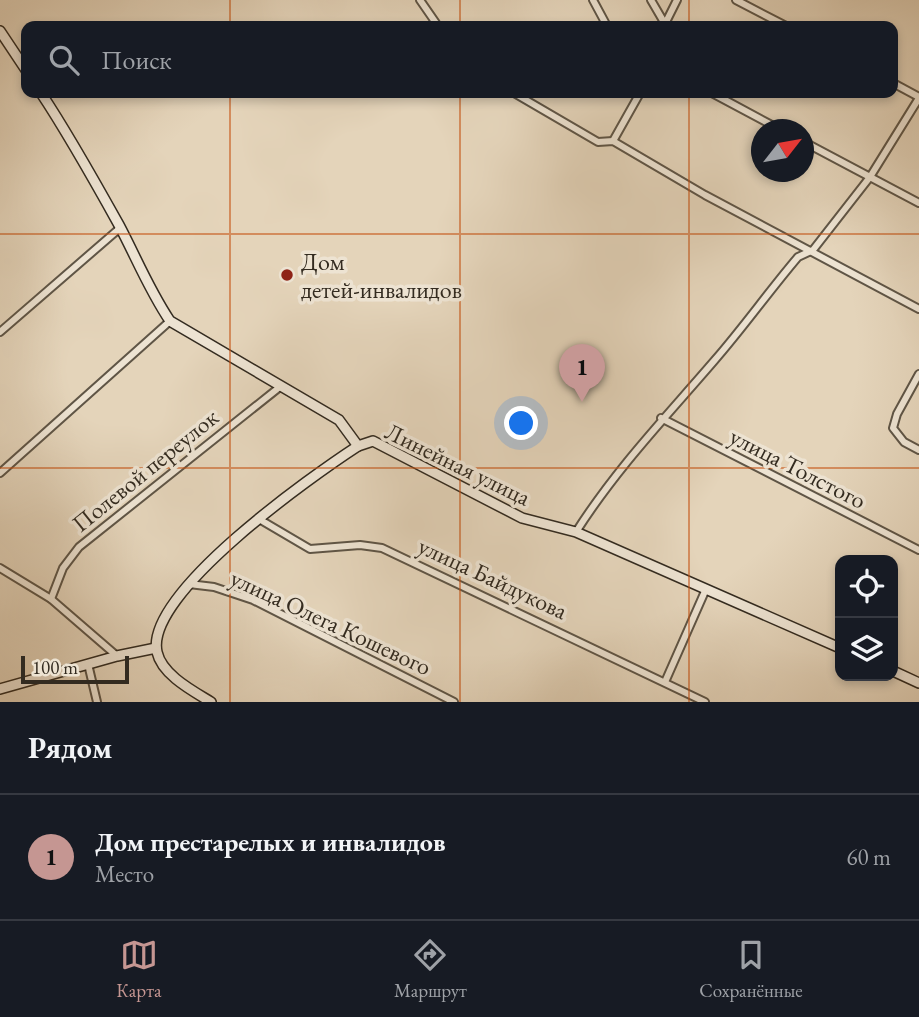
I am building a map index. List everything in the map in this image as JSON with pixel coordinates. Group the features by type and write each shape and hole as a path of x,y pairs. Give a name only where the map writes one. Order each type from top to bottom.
{"street":[{"path":"420,0 435,21"},
{"path":"593,0 604,21"},
{"path":"651,0 662,21"},
{"path":"666,21 677,0"},
{"path":"736,0 776,21"},
{"path":"0,31 21,63"},
{"path":"576,532 603,490 661,418 714,361 797,257 813,250 870,177 919,97 898,86"},
{"name":"Линейная улица","path":"44,98 69,135 120,228 135,263 170,321 339,420 358,446 373,441 522,518 576,532 835,646"},
{"path":"523,98 598,142 613,141 705,194 919,309"},
{"path":"613,141 637,98"},
{"path":"721,98 760,119"},
{"path":"814,148 919,203"},
{"path":"0,332 120,228"},
{"path":"0,473 170,321"},
{"path":"919,374 897,414 893,428 904,442 919,450"},
{"name":"Полевой переулок","path":"51,599 63,568 79,547 281,386"},
{"name":"улица Толстого","path":"661,418 919,550"},
{"path":"211,702 177,679 159,658 156,649 157,635 168,609 222,550 358,446"},
{"name":"улица Байдукова","path":"260,519 310,549 360,545 383,548 705,702"},
{"path":"0,568 51,599 117,656"},
{"name":"улица Олега Кошевого","path":"189,584 214,587 253,600 454,702"},
{"path":"665,682 706,589"},
{"path":"0,689 117,656 156,649"},
{"path":"88,664 97,702"},
{"path":"898,673 919,682"}],"place":[{"name":"Дом детей-инвалидов","path":"287,275"},
{"name":"Дом престарелых и инвалидов","path":"582,402"}]}
